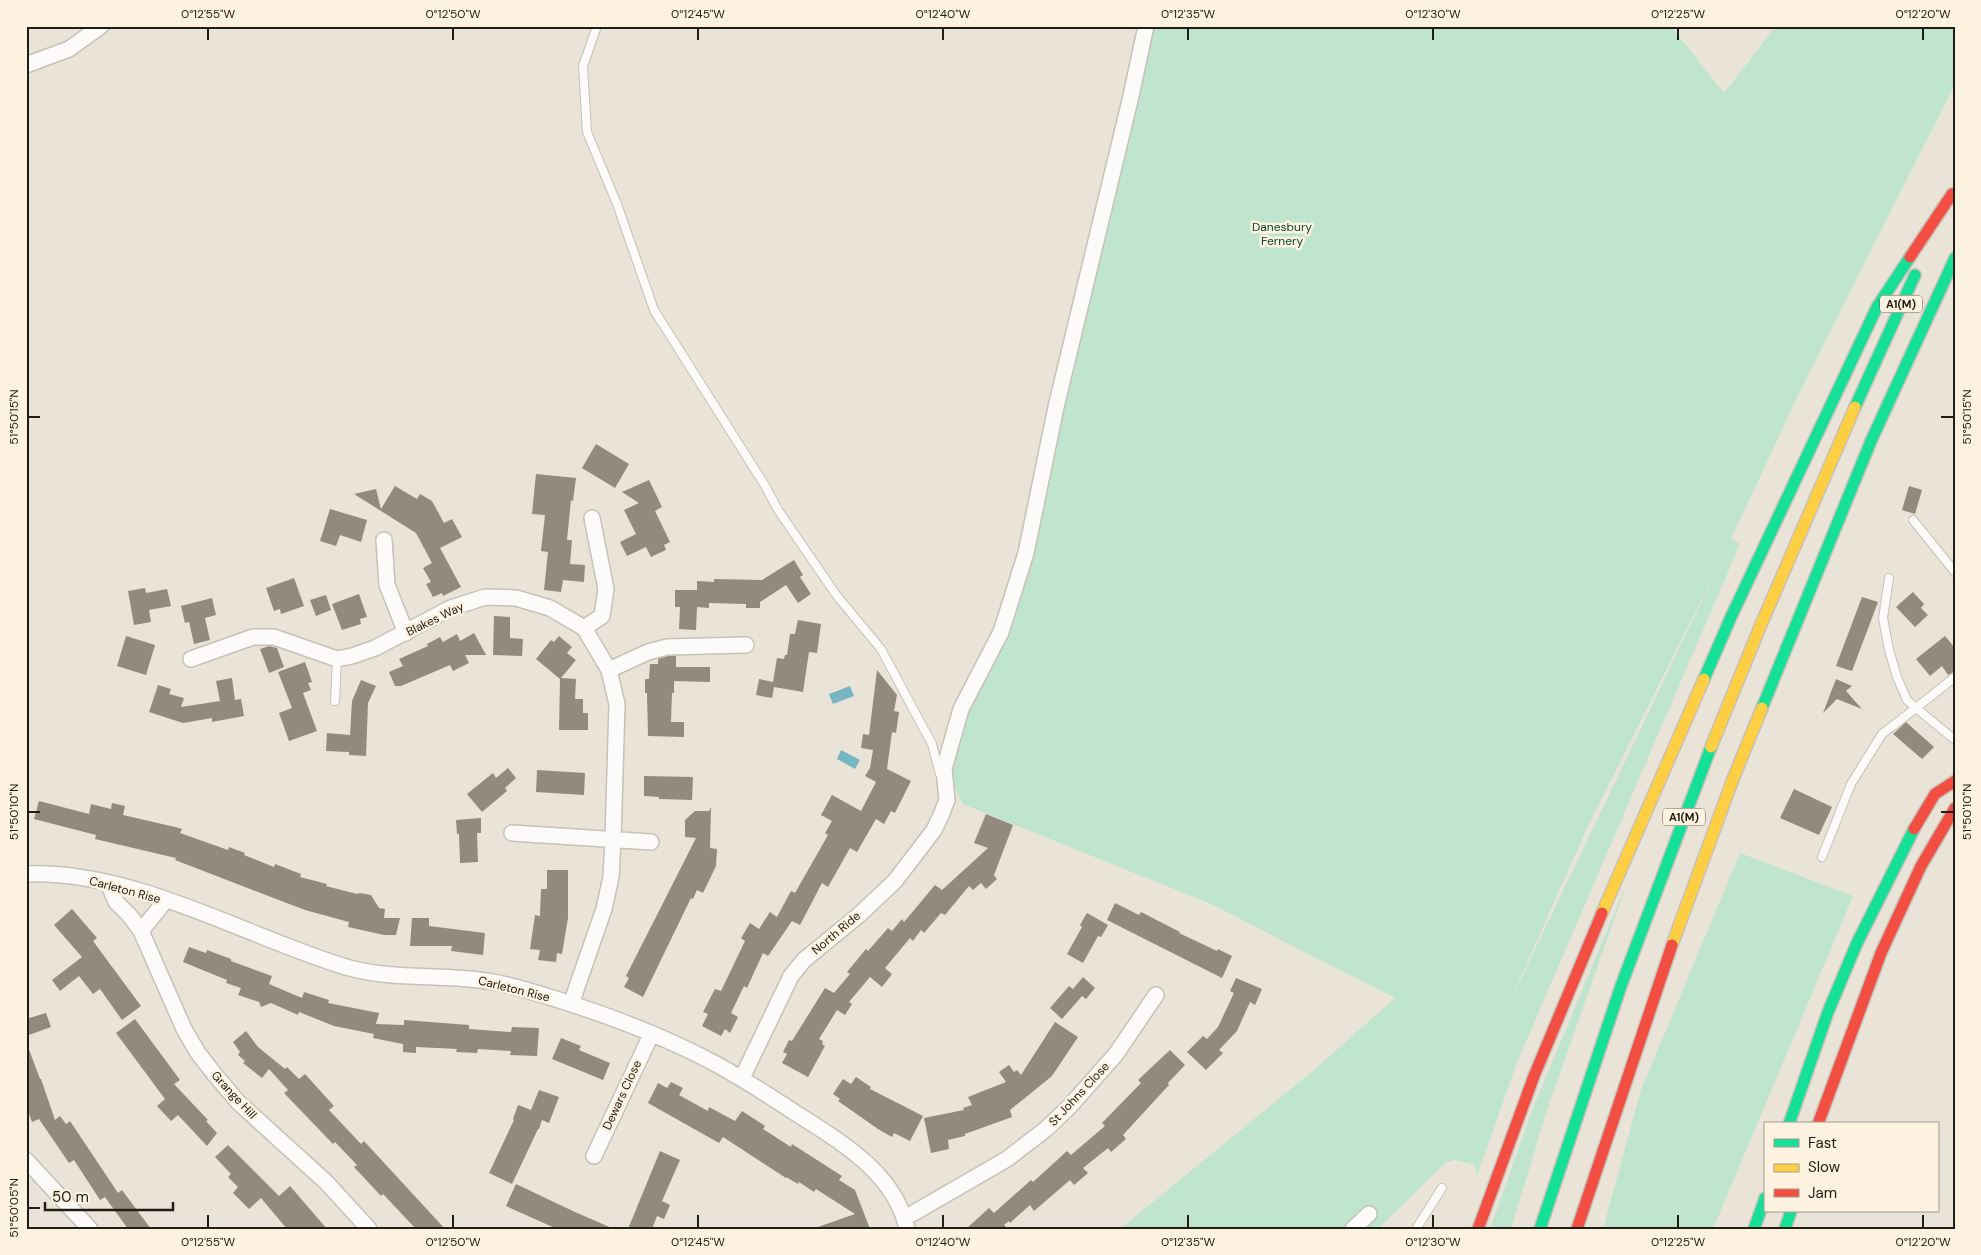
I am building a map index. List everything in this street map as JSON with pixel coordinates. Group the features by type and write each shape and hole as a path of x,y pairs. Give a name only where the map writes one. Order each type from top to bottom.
{"main road":[{"path":"1478,1229 1534,1076 1621,867 1731,617 1877,307 1953,190"},
{"name":"A1(M)","path":"1540,1229 1578,1106 1702,766 1761,622 1851,414 1953,190"},
{"name":"A1(M)","path":"1577,1229 1673,940 1733,779 1871,441 1955,258"},
{"path":"1789,1122 1828,1012 1857,943 1919,819 1935,794 1955,781"},
{"path":"1819,1122 1881,953 1921,866 1955,808"},
{"path":"1754,1229 1764,1201"},
{"path":"1785,1229 1791,1212"}],"street":[{"path":"26,65 69,49 101,26"},
{"path":"947,800 944,769 961,709 1001,632 1026,553 1056,407 1146,26"},
{"path":"584,628 602,616 606,589 592,518"},
{"path":"384,540 387,585 406,633"},
{"name":"Blakes Way","path":"337,659 375,648 451,608 485,597 516,598 550,608 584,628 609,670 617,704 613,840 611,877 604,910 571,1004"},
{"path":"191,660 253,637 274,637 337,659"},
{"path":"609,670 648,652 667,647 746,645"},
{"name":"North Ride","path":"742,1078 791,976 804,960 859,915 895,881 934,830 947,800"},
{"path":"512,833 652,842"},
{"name":"Carleton Rise","path":"26,874 43,873 108,883 142,892 350,968 390,976 470,979 494,982 601,1013 712,1062 742,1078 854,1152 877,1173 894,1194 906,1223"},
{"name":"Grange Hill","path":"108,883 116,902 141,931 184,1029 198,1053 238,1102 326,1182 369,1229"},
{"path":"141,931 166,900"},
{"name":"St Johns Close","path":"906,1223 1007,1159 1046,1129 1070,1106 1116,1054 1156,995"},
{"name":"Dewars Close","path":"594,1156 651,1034"},
{"path":"26,1160 90,1229"},
{"path":"1353,1229 1370,1214"}],"lane":[{"path":"597,26 583,66 586,132 617,204 654,310 764,484 778,510 837,596 881,650 932,744 947,800"},
{"path":"1913,520 1955,572"},
{"path":"1889,578 1883,618 1889,650 1897,677 1907,700 1955,740"},
{"path":"335,701 337,659"},
{"path":"1822,857 1852,784 1882,734 1955,677"},
{"path":"1416,1229 1442,1188"}],"green space":[{"name":"Danesbury Fernery","path":"1143,26 1671,26 1724,93 1776,26 1955,26 1955,84 1800,391 1731,539 1740,544 1516,1065 1477,1176 1475,1165 1455,1160 1445,1163 1378,1229 1120,1229 1314,1070 1395,998 1211,904 963,804 944,769 1001,632","holes":["1711,582 1505,1012 1588,826"]},
{"path":"1740,853 1853,896 1713,1229 1603,1229 1641,1090"},
{"path":"1628,880 1546,1113 1511,1229 1490,1229 1533,1108"}],"water":[{"path":"850,686 854,696 833,704 829,694"},
{"path":"841,750 860,760 855,769 837,759"}],"building":[{"path":"596,444 629,464 615,488 582,468"},
{"path":"536,474 576,478 573,501 571,500 567,540 572,540 570,564 585,565 584,582 563,580 561,592 544,590 548,552 541,551 545,515 532,514"},
{"path":"649,480 662,507 655,511 670,542 664,545 666,550 651,557 646,547 627,556 620,542 636,534 624,510 639,503 622,492"},
{"path":"395,486 417,499 420,494 432,501 444,523 452,519 462,537 440,548 461,587 443,596 442,593 433,597 426,584 431,582 423,568 432,563 416,533 354,494 376,489 381,509"},
{"path":"1909,486 1922,490 1915,514 1902,510"},
{"path":"330,509 367,520 361,542 340,535 336,546 320,541"},
{"path":"794,560 803,575 800,577 811,594 798,603 786,585 760,602 760,608 746,608 746,604 709,603 709,608 697,607 696,630 679,629 680,607 675,607 675,590 697,590 697,581 714,582 714,579 762,580"},
{"path":"294,578 304,606 281,614 280,609 274,611 266,588"},
{"path":"145,588 146,593 167,589 171,606 149,610 151,622 134,625 128,591"},
{"path":"1913,592 1924,604 1921,608 1928,615 1915,627 1896,607"},
{"path":"359,594 367,617 360,619 361,624 342,630 332,604"},
{"path":"326,595 331,610 316,616 310,600"},
{"path":"1862,597 1878,602 1852,671 1836,666"},
{"path":"212,598 216,615 205,618 210,640 194,644 189,622 185,623 181,606"},
{"path":"494,616 510,617 510,638 523,639 522,656 493,655"},
{"path":"798,620 821,624 817,653 809,652 803,692 774,687 772,698 756,695 759,679 773,682 777,658 784,659 785,655 787,655 790,634 795,634"},
{"path":"474,633 486,655 465,655 469,663 453,671 450,665 401,686 395,686 389,672 403,666 399,659 428,646 427,644 440,637 443,642 457,634 460,641"},
{"path":"126,636 155,645 146,675 117,666"},
{"path":"559,636 572,647 567,653 576,660 561,678 576,679 575,699 583,699 583,713 588,713 588,730 559,730 560,679 536,659 551,640 554,642"},
{"path":"1945,636 1955,648 1955,671 1948,675 1942,666 1930,676 1916,659"},
{"path":"269,646 277,648 284,667 269,673 260,649"},
{"path":"676,656 676,667 710,667 710,682 674,681 671,722 684,722 684,737 648,736 645,679 649,679 650,664 658,664 658,659"},
{"path":"305,662 312,682 308,683 311,690 303,693 317,731 289,741 279,713 292,708 278,672"},
{"path":"877,670 897,695 894,711 899,712 896,733 892,732 887,769 911,781 895,813 891,811 884,824 876,819 857,852 850,848 828,887 822,883 800,925 792,921 768,956 763,953 747,988 744,986 731,1013 738,1017 730,1033 725,1029 721,1036 702,1026 708,1014 703,1012 715,989 721,991 745,941 741,938 750,923 759,929 770,912 777,917 791,891 795,893 828,835 825,833 832,821 821,815 832,795 861,811 876,782 865,776 870,768 873,750 861,748 863,734 869,735"},
{"path":"232,678 235,700 241,699 244,716 212,722 212,718 183,723 149,712 158,685 171,689 169,694 184,698 181,707 220,701 216,681"},
{"path":"1836,679 1852,686 1846,691 1862,709 1837,699 1823,713"},
{"path":"361,680 376,686 368,703 366,756 349,755 349,752 326,751 327,733 350,735 352,701"},
{"path":"1906,722 1934,747 1922,759 1893,734"},
{"path":"508,768 516,778 505,788 507,791 482,812 467,794 493,773 496,778"},
{"path":"537,770 585,773 584,795 536,792"},
{"path":"644,776 693,777 692,800 659,799 659,797 644,796"},
{"path":"1794,789 1832,807 1819,835 1780,818"},
{"path":"39,801 89,814 91,804 111,809 112,803 125,806 123,815 182,829 180,833 228,850 229,847 274,867 275,864 301,874 300,877 327,884 326,886 357,894 371,895 379,908 385,909 384,918 400,918 396,935 384,935 348,927 349,922 305,910 175,860 176,858 95,839 96,835 34,819"},
{"path":"711,807 710,848 717,849 716,866 703,893 697,890 693,899 691,898 643,997 624,987 629,978 626,976 696,838 685,837 685,820 695,811 709,811"},
{"path":"986,814 1013,825 994,875 997,879 986,889 981,883 973,890 969,886 945,915 941,913 924,933 921,930 913,941 910,938 885,968 892,974 882,987 870,977 849,1002 852,1004 845,1015 837,1010 819,1039 823,1041 822,1044 825,1046 808,1077 782,1063 787,1054 783,1052 789,1040 792,1041 825,988 834,993 850,974 847,972 866,949 868,951 888,928 892,931 902,919 904,922 935,885 942,890 988,848 974,843"},
{"path":"481,818 481,833 477,833 478,862 460,863 459,834 457,834 456,820"},
{"path":"547,870 568,870 568,918 562,954 557,953 556,962 538,960 540,950 530,949 535,915 540,916 541,889 547,889"},
{"path":"1115,903 1139,915 1141,912 1179,933 1232,956 1222,978 1107,920"},
{"path":"72,909 97,938 93,941 141,1006 122,1020 100,989 93,994 79,976 60,991 52,980 82,957 54,925"},
{"path":"1087,913 1108,925 1101,937 1098,936 1083,963 1067,954 1082,927 1080,925"},
{"path":"412,918 429,918 429,926 485,933 483,955 451,951 452,946 410,946"},
{"path":"189,947 206,953 207,950 272,976 269,984 302,998 304,992 329,1000 328,1003 379,1013 376,1024 404,1025 404,1020 469,1025 469,1029 511,1032 512,1027 539,1028 537,1056 510,1055 511,1051 478,1049 477,1053 456,1052 457,1049 416,1047 416,1053 403,1052 403,1044 373,1038 374,1034 334,1026 299,1012 298,1015 271,1003 261,1007 259,1002 238,995 241,988 226,983 227,980 183,962"},
{"path":"1083,977 1095,988 1086,999 1082,996 1062,1019 1050,1008 1069,986 1073,989"},
{"path":"1236,978 1262,989 1255,1005 1250,1002 1237,1031 1219,1050 1223,1053 1206,1070 1187,1052 1203,1036 1207,1039 1218,1027 1234,993 1230,991"},
{"path":"46,1013 51,1027 26,1036 26,1019"},
{"path":"135,1019 180,1080 174,1084 208,1120 206,1121 217,1133 207,1146 178,1115 171,1121 157,1106 165,1099 116,1033"},
{"path":"1055,1022 1078,1037 1052,1076 1010,1110 1012,1117 965,1134 965,1136 948,1140 949,1149 931,1153 924,1118 964,1110 963,1108 972,1105 968,1097 1006,1082 999,1072 1009,1065 1014,1072 1017,1070 1021,1075"},
{"path":"246,1031 258,1047 285,1069 287,1067 299,1079 305,1074 334,1106 329,1110 361,1144 364,1141 445,1229 416,1229 354,1167 357,1165 335,1142 333,1144 284,1093 288,1090 269,1069 262,1078 243,1063 245,1061 238,1055 240,1052 233,1042"},
{"path":"561,1038 581,1046 579,1050 610,1063 603,1080 552,1059"},
{"path":"26,1047 28,1047 41,1079 55,1120 60,1116 66,1124 70,1121 118,1193 122,1190 151,1229 128,1229 105,1197 100,1200 74,1160 69,1163 39,1119 32,1122 26,1105"},
{"path":"1170,1050 1185,1065 1123,1135 1126,1139 1111,1152 1108,1148 1083,1168 1088,1173 1074,1185 1070,1180 1034,1211 1030,1205 1010,1223 1009,1221 1004,1225 1008,1229 966,1229 989,1208 994,1213 1031,1180 1033,1182 1067,1151 1071,1155 1105,1126 1102,1123 1141,1083 1138,1080"},
{"path":"856,1077 871,1087 870,1089 923,1116 910,1141 894,1133 892,1137 838,1101 840,1099 833,1094 843,1079 851,1084"},
{"path":"671,1082 683,1088 679,1095 708,1111 709,1107 735,1121 742,1111 765,1126 763,1129 791,1147 792,1144 842,1176 839,1180 855,1190 870,1229 819,1229 818,1227 855,1214 816,1189 814,1192 799,1182 798,1184 786,1178 723,1137 719,1143 648,1103 658,1083 667,1088"},
{"path":"539,1090 559,1097 549,1123 542,1120 512,1184 489,1173 514,1120 518,1105 531,1110"},
{"path":"228,1145 279,1196 290,1186 327,1229 287,1229 261,1198 249,1209 233,1193 238,1187 228,1177 231,1174 215,1157"},
{"path":"660,1151 680,1160 662,1201 670,1205 664,1219 657,1216 652,1229 628,1229"},
{"path":"516,1184 614,1229 557,1229 506,1206"}],"traffic: fast":[{"path":"1704,679 1731,617 1877,307 1910,257"},
{"path":"1762,708 1871,441 1955,258"},
{"path":"1855,407 1915,275"},
{"path":"1540,1229 1621,986 1711,747"},
{"path":"1790,1122 1828,1012 1857,943 1914,829"},
{"path":"1754,1229 1764,1201"},
{"path":"1785,1229 1791,1212"}],"traffic: slow":[{"path":"1711,747 1760,627 1855,407"},
{"path":"1602,913 1704,679"},
{"path":"1672,945 1733,779 1762,708"}],"traffic: jam":[{"path":"1910,257 1952,194"},
{"path":"1914,829 1935,794 1955,781"},
{"path":"1819,1122 1881,953 1921,866 1955,808"},
{"path":"1478,1229 1534,1076 1602,913"},
{"path":"1577,1229 1672,945"}]}
